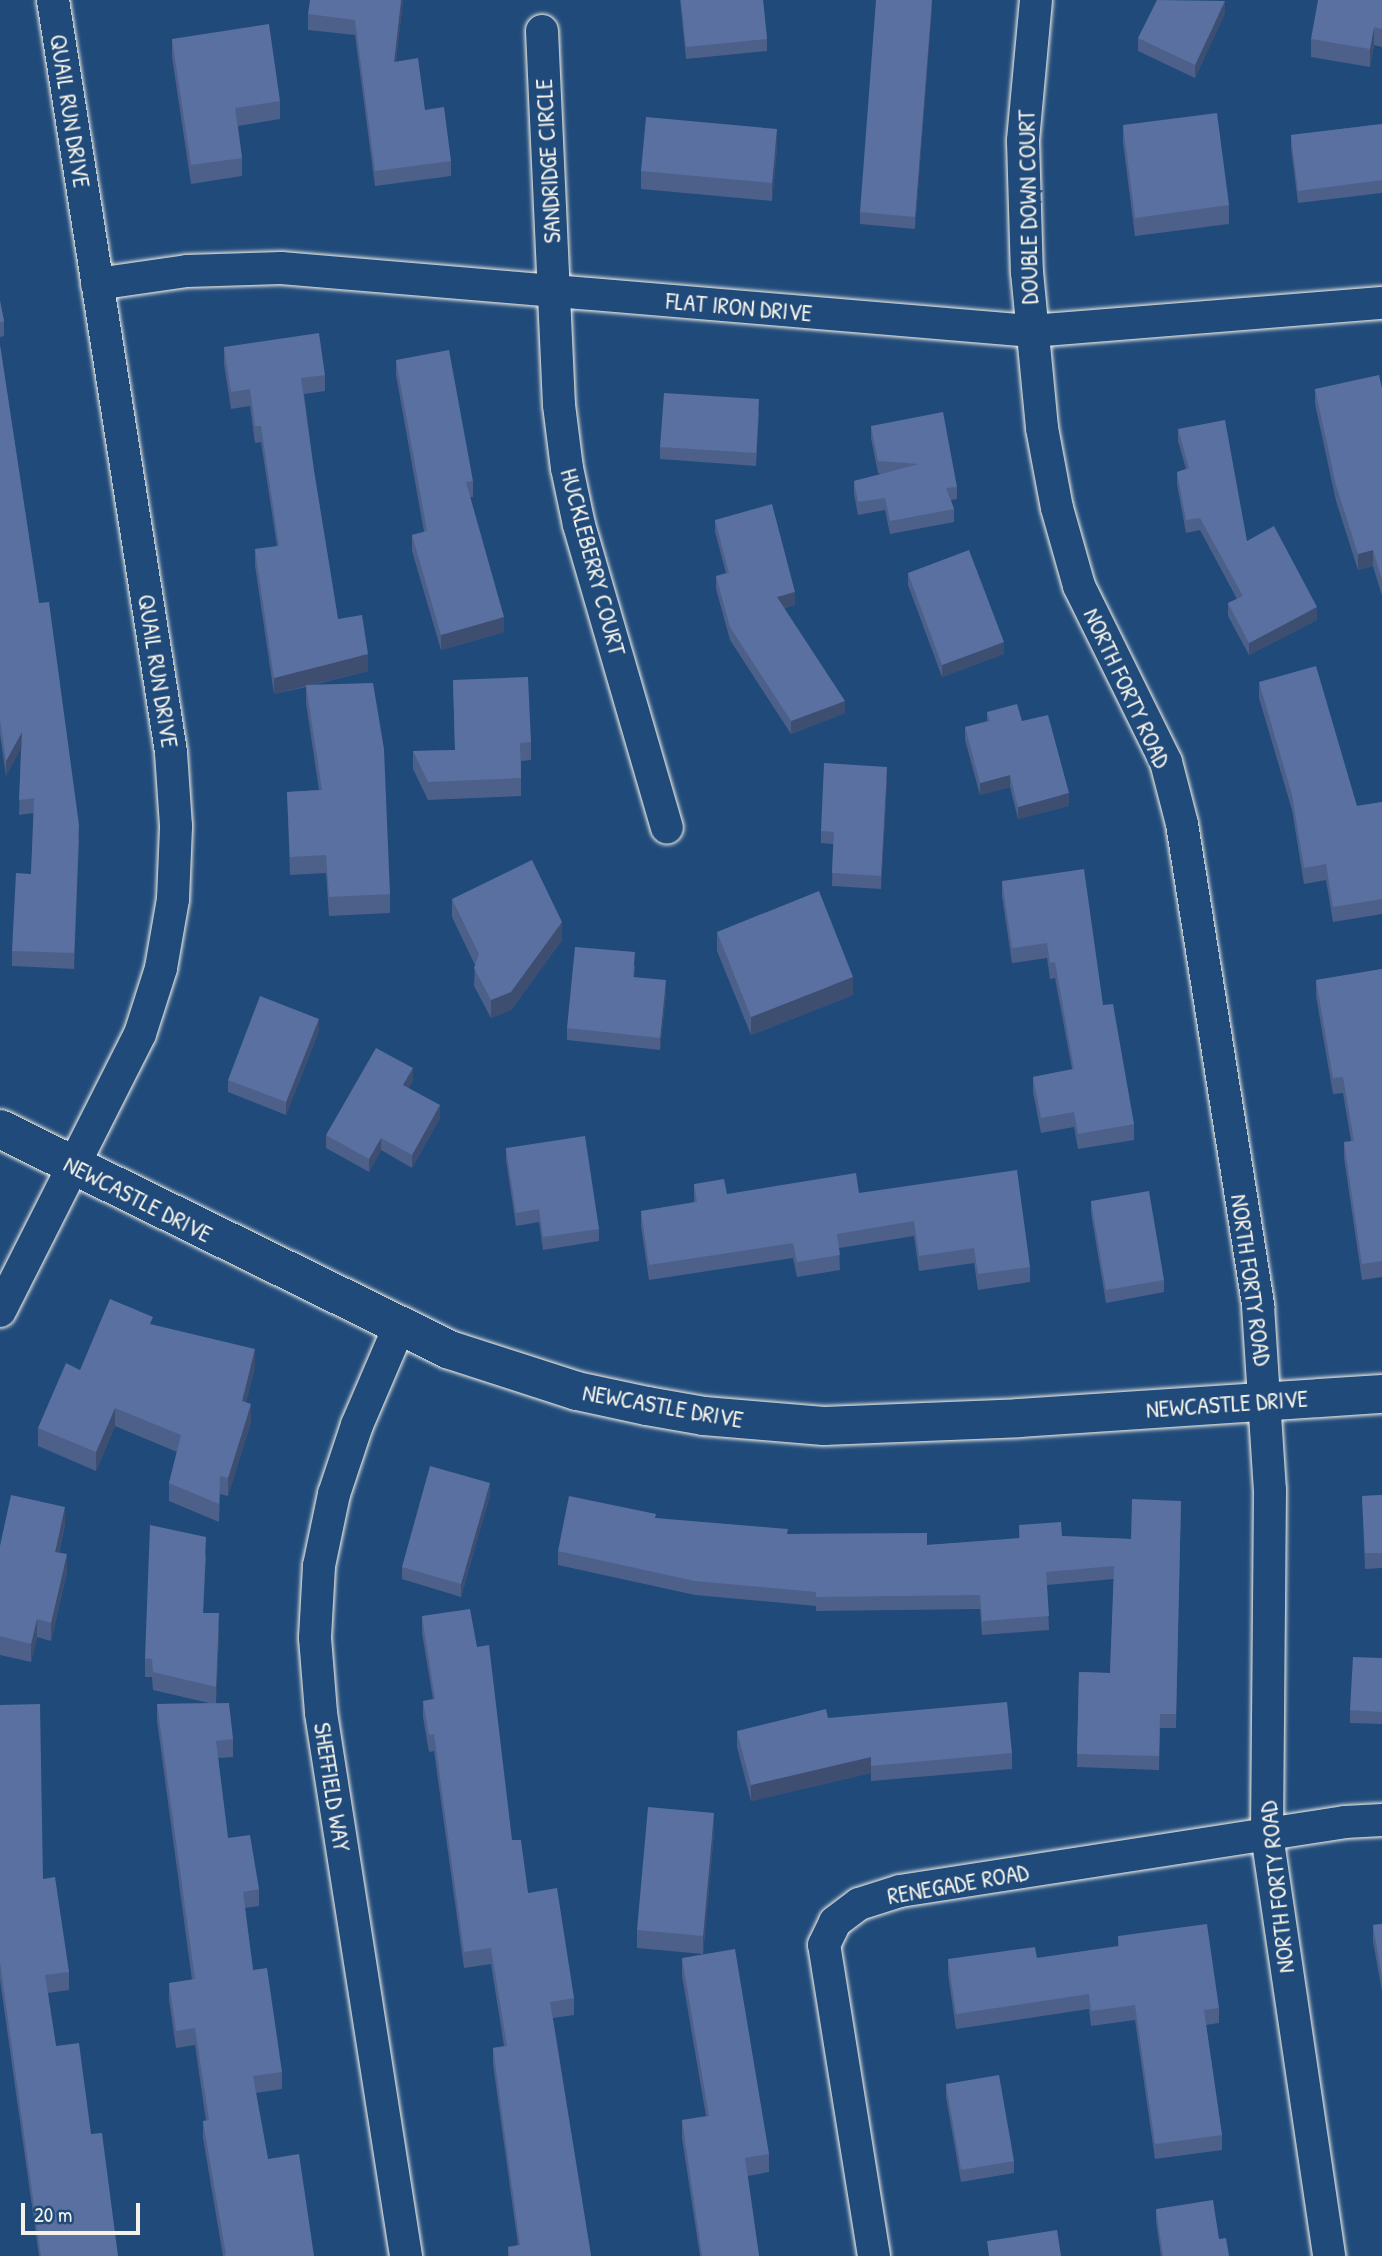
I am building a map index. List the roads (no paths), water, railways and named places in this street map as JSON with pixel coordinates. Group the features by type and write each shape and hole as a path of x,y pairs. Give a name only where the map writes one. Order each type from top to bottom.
{"street":[{"name":"QUAIL RUN DRIVE","path":"0,1311 140,1034 161,968 173,899 176,826 171,752 53,0"},
{"name":"DOUBLE DOWN COURT","path":"1031,331 1023,141 1036,0"},
{"name":"SANDRIDGE CIRCLE","path":"542,31 554,290"},
{"name":"FLAT IRON DRIVE","path":"97,284 187,271 281,268 1031,331 1382,303"},
{"name":"HUCKLEBERRY COURT","path":"554,290 559,405 569,480 667,827"},
{"name":"NORTH FORTY ROAD","path":"1031,331 1056,508 1079,586 1166,762 1182,824 1258,1306 1267,1402 1270,1490 1267,1835 1329,2256"},
{"name":"NEWCASTLE DRIVE","path":"0,1129 399,1327 493,1366 576,1391 704,1416 764,1423 912,1424 1382,1394"},
{"name":"SHEFFIELD WAY","path":"399,1327 357,1424 334,1494 319,1566 315,1638 321,1713 405,2256"},
{"name":"RENEGADE ROAD","path":"874,2256 824,1945 835,1922 859,1904 900,1891 1382,1820"}]}
